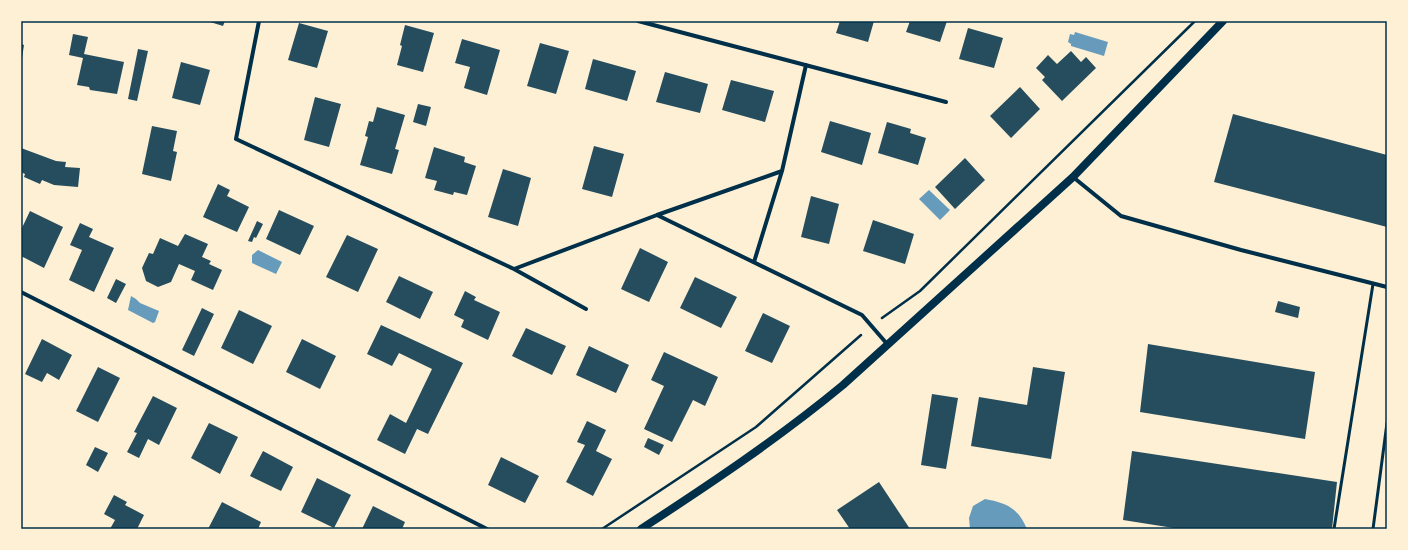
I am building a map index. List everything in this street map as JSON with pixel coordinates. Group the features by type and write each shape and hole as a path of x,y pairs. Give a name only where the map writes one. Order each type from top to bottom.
{"main road":[{"path":"641,529 691,497 806,416 843,385 1073,176 1223,21"}],"street":[{"path":"259,21 236,139 514,269 586,309"},
{"path":"638,21 946,102"},
{"path":"754,262 782,171 806,65"},
{"path":"514,269 657,215 782,171"},
{"path":"1073,176 1121,216 1241,250 1387,288"},
{"path":"657,215 862,315 888,345"},
{"path":"21,292 488,529"}],"lane":[{"path":"1334,529 1373,284"},
{"path":"1373,529 1387,423"}],"path":[{"path":"602,529 756,427 871,326 920,291 1195,21"}],"water":[{"path":"1075,32 1108,42 1104,56 1071,46 1068,42 1070,34 1074,35"},
{"path":"929,190 950,210 940,220 919,199"},
{"path":"258,250 282,262 276,274 252,263 252,255"},
{"path":"131,296 140,303 159,311 155,322 153,323 128,310"},
{"path":"985,499 1000,502 1016,511 1027,529 970,529 969,518 973,506"}],"building":[{"path":"207,21 225,21 223,26"},
{"path":"840,21 874,21 868,42 836,33"},
{"path":"910,21 947,21 940,42 906,32"},
{"path":"299,23 328,31 317,68 288,60"},
{"path":"405,25 434,33 423,72 397,65"},
{"path":"968,28 1003,38 994,68 959,59"},
{"path":"73,34 88,37 84,54 124,62 117,94 90,90 89,87 77,85 83,58 69,55"},
{"path":"462,39 500,50 487,95 464,88 470,67 455,63"},
{"path":"540,43 569,51 556,94 527,86"},
{"path":"21,44 24,45 22,58 21,58"},
{"path":"138,49 148,51 137,101 128,99"},
{"path":"1071,51 1081,62 1086,57 1096,68 1062,101 1042,80 1045,77 1036,68 1048,55 1057,64"},
{"path":"593,59 636,71 627,101 585,89"},
{"path":"181,62 210,70 200,105 172,98"},
{"path":"665,72 708,84 700,113 656,102"},
{"path":"731,80 774,91 765,122 722,110"},
{"path":"1020,87 1040,109 1011,138 990,116"},
{"path":"315,97 341,104 329,147 304,140"},
{"path":"418,104 431,107 426,126 413,122"},
{"path":"377,107 405,115 395,149 399,150 392,174 360,165 368,137 365,136 369,121 373,122"},
{"path":"1233,114 1387,155 1387,227 1214,182"},
{"path":"830,121 871,133 862,165 821,152"},
{"path":"887,122 911,129 910,133 926,138 918,165 878,153"},
{"path":"152,126 177,131 173,151 177,152 171,181 142,174"},
{"path":"594,146 624,154 612,197 582,189"},
{"path":"434,147 465,157 464,162 476,166 467,195 454,192 453,195 434,190 437,181 425,178"},
{"path":"21,148 56,161 66,162 65,167 80,168 78,187 54,185 42,180 40,184 24,177 25,174 21,172"},
{"path":"965,158 985,180 955,209 935,187"},
{"path":"503,169 531,178 518,226 488,217"},
{"path":"218,184 230,190 227,196 249,207 237,232 203,217"},
{"path":"811,196 839,204 829,244 801,237"},
{"path":"279,210 314,226 300,255 266,239"},
{"path":"30,211 63,227 44,268 21,256 21,230"},
{"path":"873,220 914,234 905,264 863,251"},
{"path":"257,221 263,224 256,238 254,237 252,242 248,241"},
{"path":"80,223 93,229 89,237 114,248 94,292 69,280 82,250 70,245"},
{"path":"185,234 208,244 202,257 211,261 209,264 222,270 213,290 191,280 195,271 179,264 171,282 158,287 146,281 142,268 149,253 153,254 160,238 178,246"},
{"path":"347,235 378,249 358,292 326,277"},
{"path":"640,248 668,262 649,302 621,289"},
{"path":"399,276 433,292 420,319 386,302"},
{"path":"695,277 737,297 721,328 680,308"},
{"path":"116,279 126,284 116,303 107,298"},
{"path":"465,291 476,297 474,300 500,312 488,340 461,327 464,320 454,315"},
{"path":"1278,301 1300,307 1298,318 1275,312"},
{"path":"202,308 214,314 194,356 182,350"},
{"path":"239,310 272,326 253,364 221,348"},
{"path":"763,313 790,326 772,363 745,351"},
{"path":"381,325 463,363 428,434 417,429 405,454 377,440 390,414 406,423 432,369 399,353 392,366 367,354"},
{"path":"526,328 566,346 552,375 512,356"},
{"path":"42,339 72,355 59,380 47,373 42,382 25,374"},
{"path":"302,339 336,356 320,389 286,372"},
{"path":"1148,344 1315,372 1305,439 1140,412"},
{"path":"589,346 629,365 616,393 576,375"},
{"path":"664,352 718,377 705,406 693,400 672,442 644,429 664,386 651,380"},
{"path":"98,367 120,378 98,422 76,411"},
{"path":"1033,367 1065,372 1051,459 971,446 979,397 1027,405"},
{"path":"932,394 958,398 946,469 921,465"},
{"path":"153,396 177,408 159,445 148,439 139,458 127,452 137,433 134,432"},
{"path":"587,421 606,430 596,451 612,459 593,496 566,482 585,445 577,442"},
{"path":"209,423 238,437 220,474 191,458"},
{"path":"648,438 664,445 659,455 644,447"},
{"path":"95,447 108,453 98,472 86,465"},
{"path":"263,451 293,467 281,491 250,476"},
{"path":"1132,451 1337,482 1332,529 1180,529 1123,520"},
{"path":"501,457 539,476 525,503 488,485"},
{"path":"317,478 351,495 334,528 301,512"},
{"path":"879,482 910,529 850,529 837,510"},
{"path":"114,495 127,502 125,505 144,515 137,529 110,529 115,520 104,514"},
{"path":"222,502 261,522 258,529 208,529"},
{"path":"373,506 405,522 402,529 362,529"}]}
